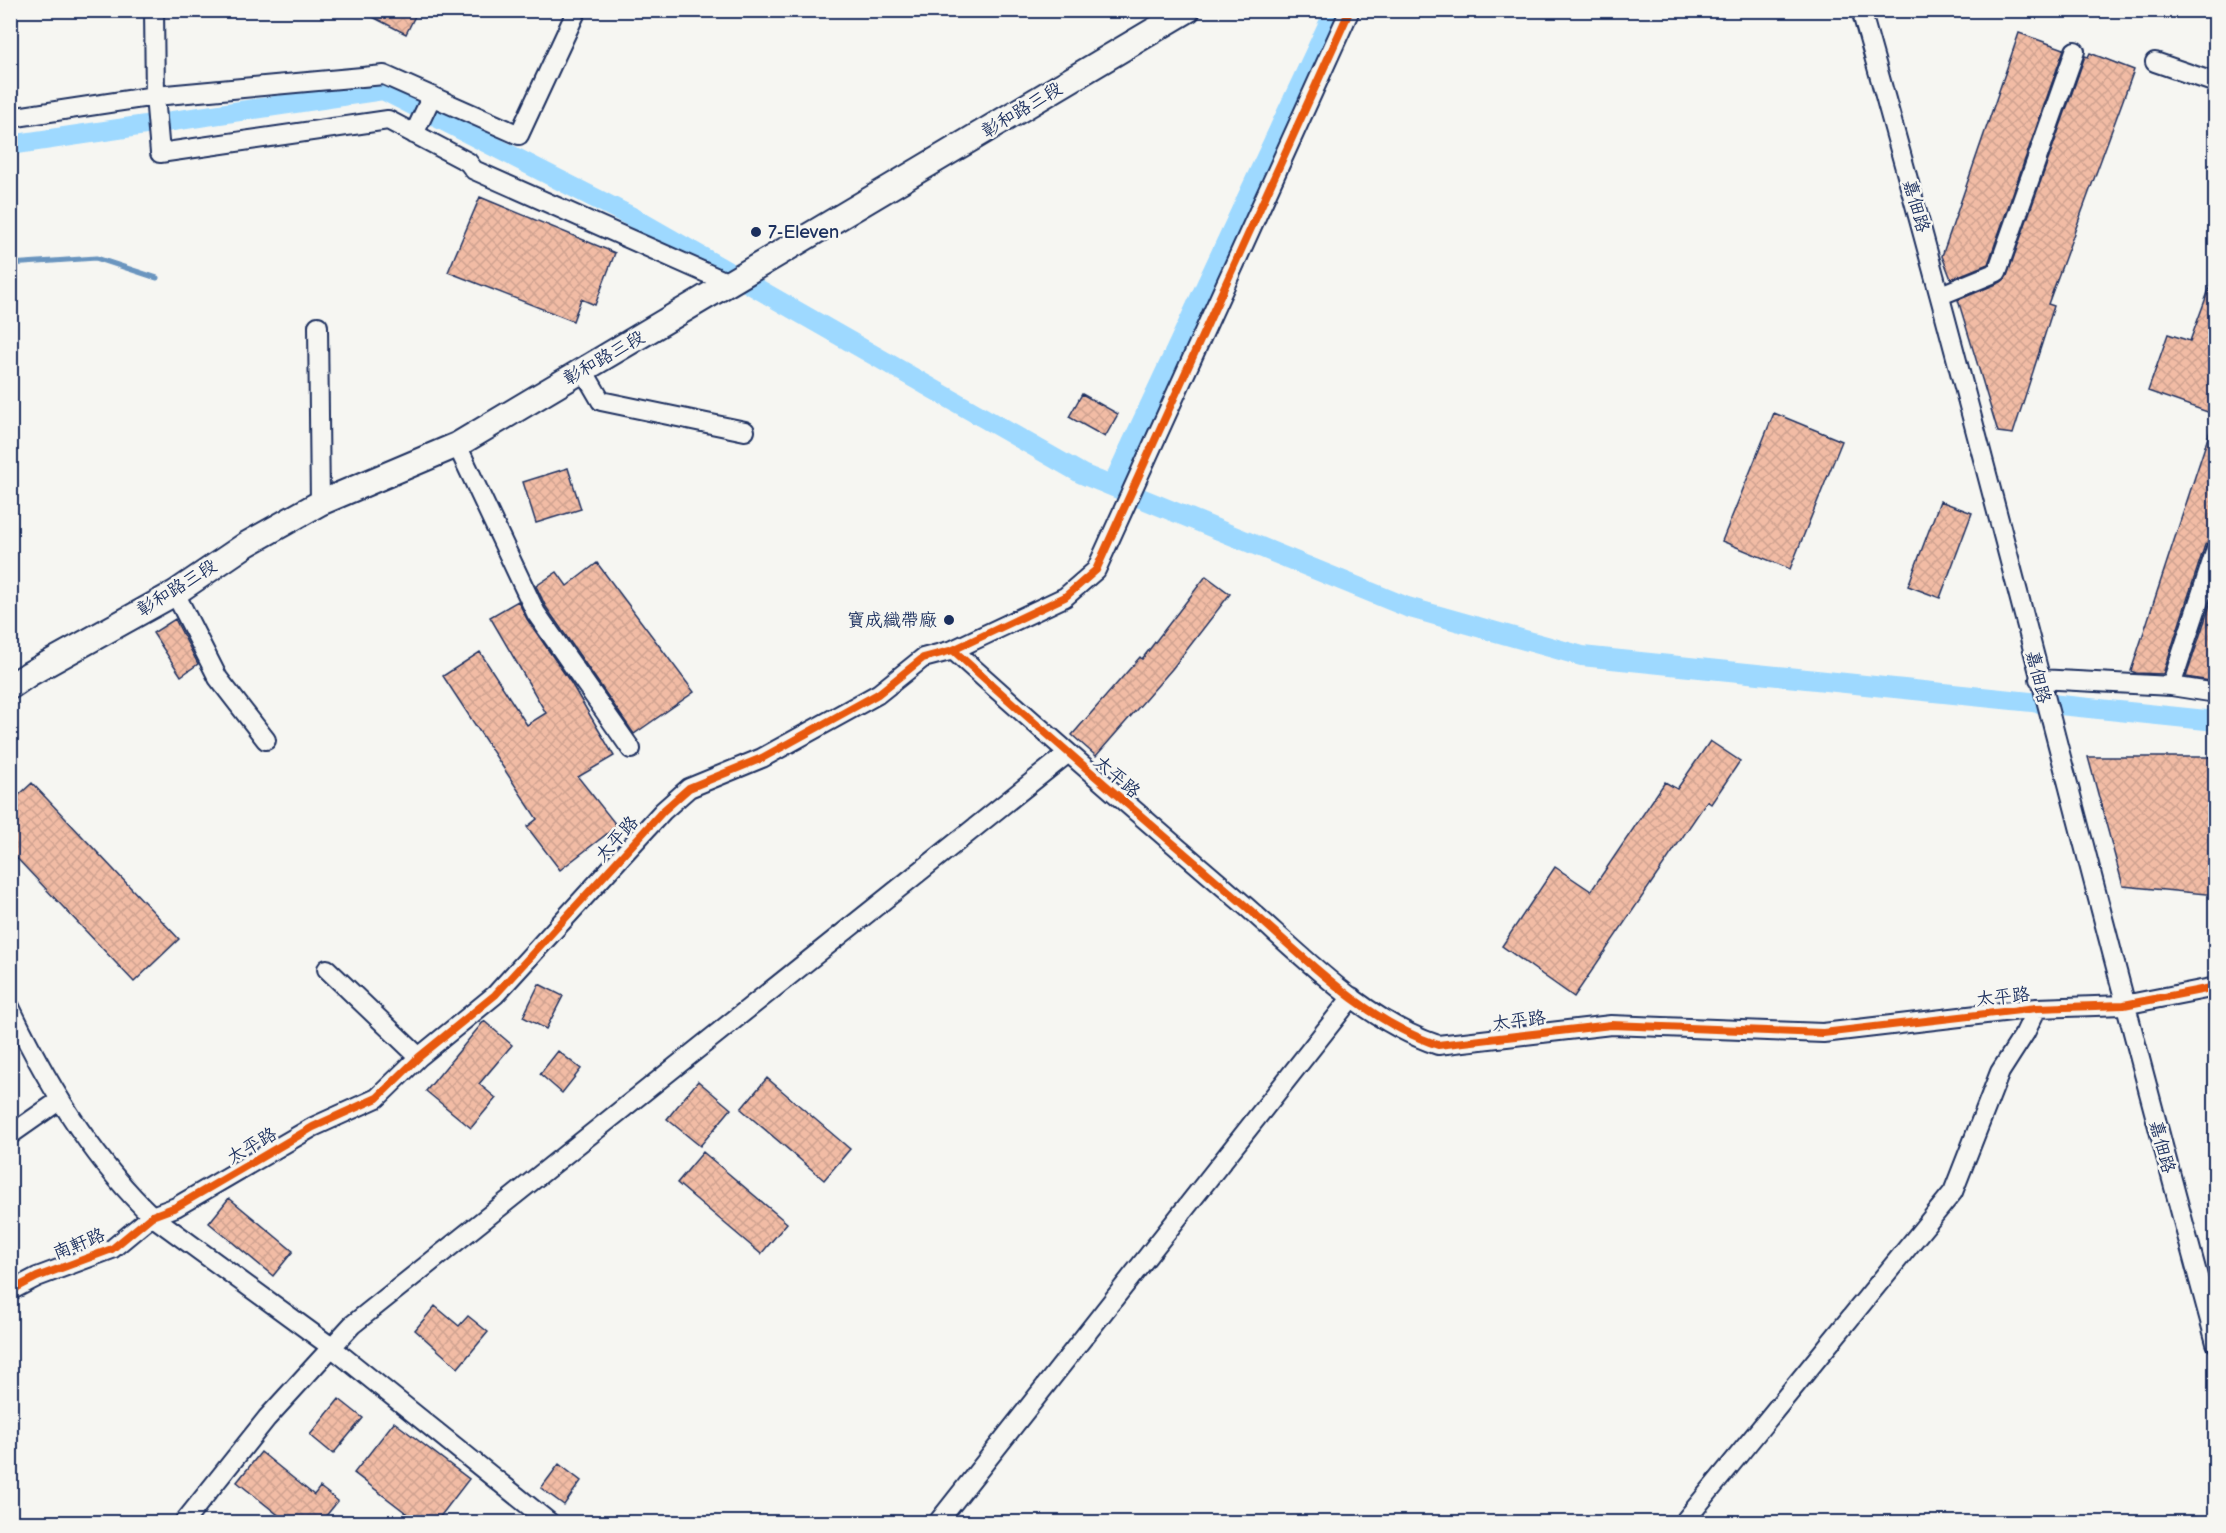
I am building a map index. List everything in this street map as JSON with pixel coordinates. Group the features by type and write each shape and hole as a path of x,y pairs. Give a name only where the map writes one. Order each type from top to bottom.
{"main road":[{"name":"彰和路三段","path":"10,687 29,674 175,593 247,544 320,502 457,445 731,284 1177,14"}],"street":[{"path":"154,10 155,96 160,153 388,120 468,162 474,170 731,284"},
{"path":"10,118 155,96 384,75 519,135 577,10"},
{"path":"953,651 1065,597 1096,570 1350,10"},
{"name":"嘉佃路","path":"1861,10 1941,295 2124,1005 2216,1343"},
{"path":"1941,295 1997,272 2075,51"},
{"path":"2155,62 2216,83"},
{"path":"414,134 432,96"},
{"path":"318,326 320,502"},
{"path":"583,370 601,401 745,431"},
{"path":"457,445 536,613 631,749"},
{"path":"2170,686 2216,549"},
{"path":"175,593 218,678 266,740"},
{"name":"太平路","path":"152,1216 176,1208 313,1127 377,1098 418,1057 495,995 663,811 689,788 762,758 878,694 923,658 953,651 1067,754 1352,997 1417,1038 1438,1044 1611,1025 1823,1033 2037,1008 2124,1005 2216,987"},
{"path":"2039,679 2170,686 2216,693"},
{"path":"184,1522 267,1418 330,1346 352,1325 1067,754"},
{"path":"327,969 418,1057"},
{"path":"938,1522 1352,997"},
{"path":"10,1007 60,1100 133,1198 152,1216 330,1346 549,1522"},
{"path":"1684,1522 1953,1192 2000,1072 2025,1033 2037,1008"},
{"path":"10,1135 60,1100"},
{"name":"南軒路","path":"10,1291 37,1277 112,1249 152,1216"}],"building":[{"path":"359,10 418,10 406,34"},
{"path":"2019,33 2064,49 1988,264 1951,279 1942,256"},
{"path":"2090,53 2134,70 2048,304 2054,306 2013,434 1998,432 1958,300 2001,282 2007,276 2085,56 2088,57"},
{"path":"480,197 615,253 595,305 581,299 573,321 448,272"},
{"path":"2214,276 2216,276 2216,415 2148,391 2168,334 2190,341"},
{"path":"1082,394 1118,414 1105,437 1069,417"},
{"path":"1774,413 1842,441 1790,569 1722,541"},
{"path":"2213,422 2216,422 2216,530 2213,538 2205,545 2163,674 2136,673 2131,671"},
{"path":"568,468 581,509 536,523 523,482"},
{"path":"1940,501 1972,513 1940,598 1908,586"},
{"path":"597,563 694,692 634,734 546,607 536,586 557,572 567,586"},
{"path":"1206,576 1230,594 1172,669 1096,756 1072,735 1140,657 1142,659"},
{"path":"2216,587 2216,682 2186,677"},
{"path":"518,601 527,619 571,683 614,756 578,777 617,826 560,870 527,827 537,819 443,676 480,652 527,725 546,713 490,617"},
{"path":"175,619 198,664 181,676 153,633"},
{"path":"1710,741 1740,761 1711,804 1707,801 1574,997 1502,946 1555,867 1591,891 1665,782 1677,789"},
{"path":"2088,757 2216,757 2216,895 2123,886"},
{"path":"32,783 179,939 134,982 10,851 10,803"},
{"path":"539,984 563,996 546,1029 523,1017"},
{"path":"484,1021 512,1045 479,1084 496,1098 471,1128 426,1091"},
{"path":"558,1051 581,1069 562,1093 540,1074"},
{"path":"767,1078 850,1149 824,1180 741,1109"},
{"path":"698,1081 731,1109 700,1146 667,1119"},
{"path":"703,1152 787,1223 761,1254 677,1183"},
{"path":"229,1198 293,1251 273,1276 209,1223"},
{"path":"435,1306 459,1326 468,1316 488,1332 458,1368 415,1330"},
{"path":"339,1399 363,1418 333,1454 310,1435"},
{"path":"394,1422 469,1479 436,1522 418,1522 354,1473"},
{"path":"261,1452 314,1495 320,1487 338,1501 321,1522 287,1522 237,1482"},
{"path":"559,1464 581,1481 564,1505 541,1488"}],"waterway":[{"path":"1112,486 1335,10"},
{"path":"10,145 383,90 634,218 1082,474 1407,607 1582,656 2216,721"},
{"path":"10,264 96,258 157,278"}],"cycle path":[{"path":"10,1291 37,1277 112,1249 152,1216 176,1207 313,1127 377,1098 419,1057 495,995 663,811 689,788 762,758 878,694 923,658 953,650 1065,597 1096,570 1350,10"},
{"path":"953,650 1333,983 1383,1019 1410,1034 1438,1045 1611,1025 1823,1033 2037,1008 2124,1005 2216,987"}],"place":[{"name":"7-Eleven","path":"756,232"},
{"name":"寶成織帶廠","path":"949,620"}]}
